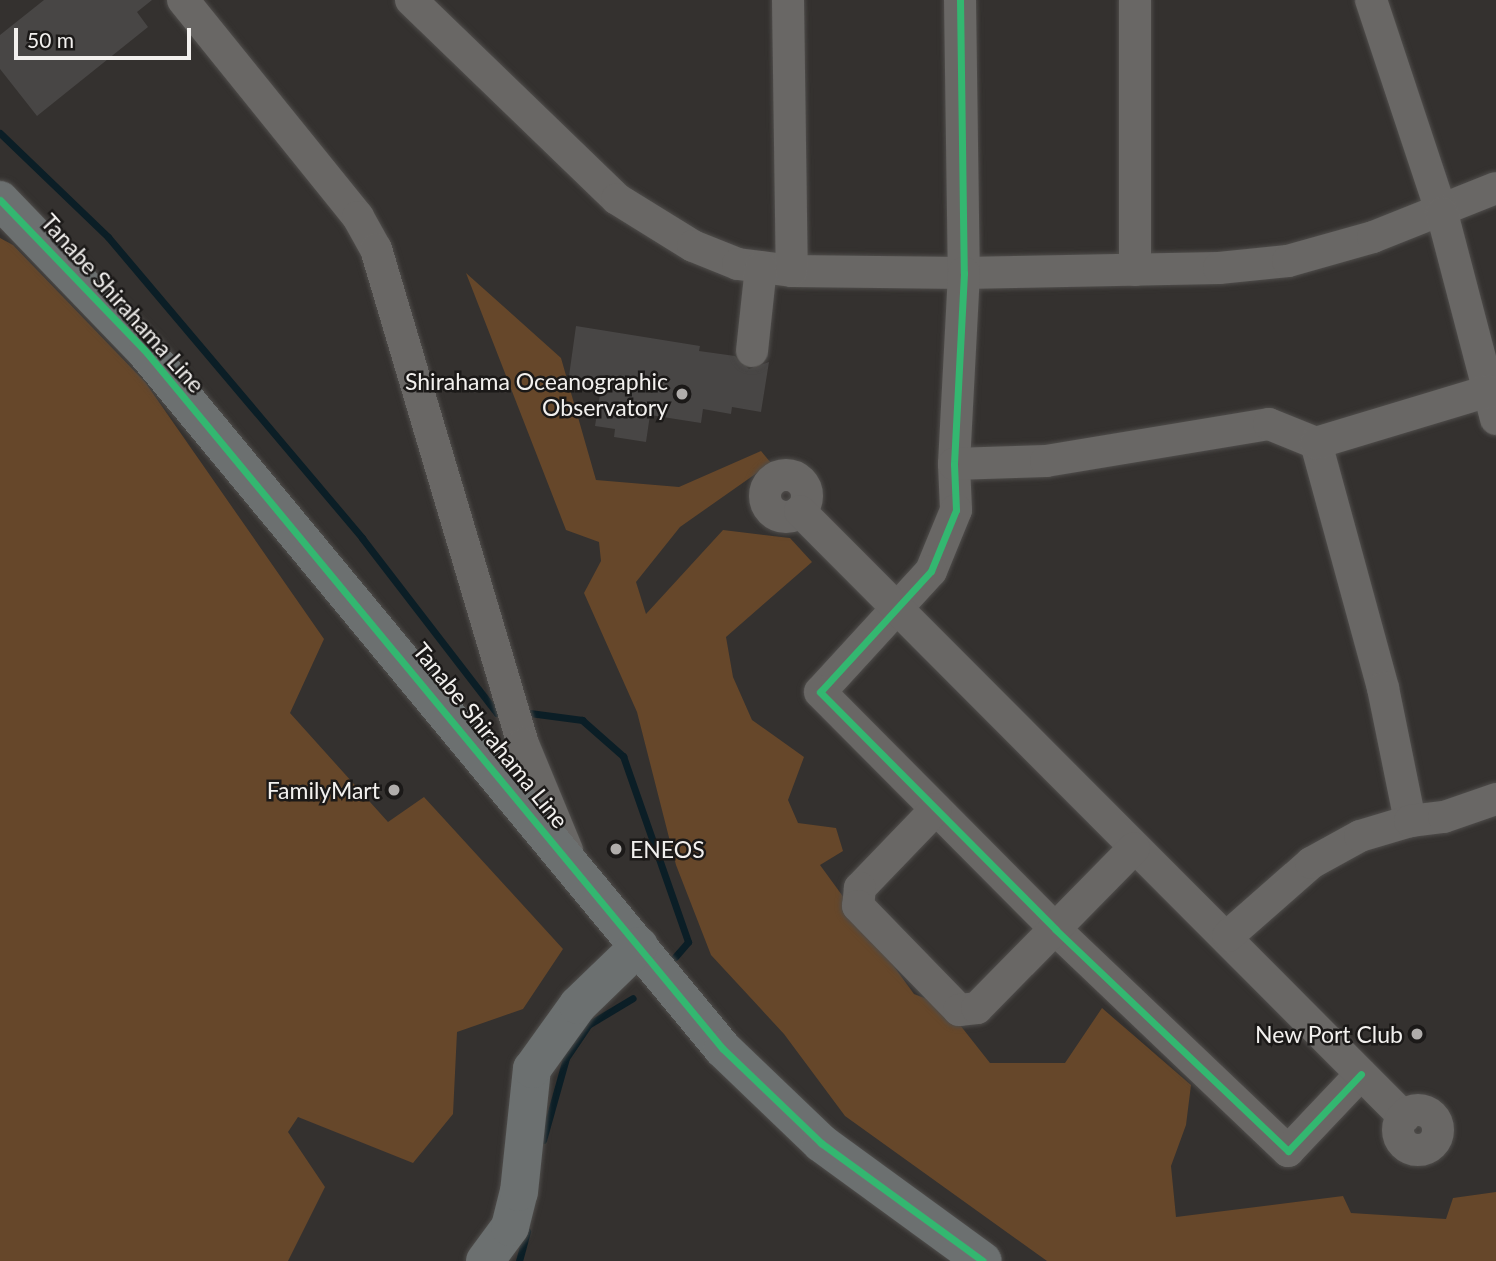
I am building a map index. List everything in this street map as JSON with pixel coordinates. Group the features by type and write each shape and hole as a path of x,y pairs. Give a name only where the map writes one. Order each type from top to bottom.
{"main road":[{"name":"Tanabe Shirahama Line","path":"0,200 147,353 723,1049 821,1143 983,1261"},
{"path":"485,1261 510,1227 519,1192 532,1069 578,1005 639,946"}],"street":[{"path":"183,0 358,217 376,249 523,744 572,864"},
{"path":"788,0 792,271"},
{"path":"960,0 964,273 954,464 956,510 931,571 901,608 820,692 1055,929 1288,1151 1362,1074"},
{"path":"1135,0 1135,270"},
{"path":"954,464 1045,461 1269,424 1316,443 1492,405 1442,213 1371,0"},
{"path":"415,1 617,199 693,246 738,264 792,271 964,273 1135,270 1288,261 1442,213 1496,188"},
{"path":"752,351 761,267"},
{"path":"1316,443 1383,688 1410,821"},
{"path":"800,511 901,608 1134,848 1228,936 1404,1116"},
{"path":"1228,936 1311,863 1360,836 1410,821 1444,817 1496,799"},
{"path":"936,809 860,888 858,906 959,1010 978,1008 1134,848"}],"shaded area":[{"path":"0,238 13,245 145,382 324,639 290,713 388,822 424,797 563,949 523,1009 457,1032 453,1114 413,1163 298,1117 288,1132 325,1187 288,1261 0,1261"},
{"path":"466,273 561,358 596,480 679,487 761,451 771,463 680,527 636,582 646,614 723,530 790,538 812,562 726,637 733,677 752,720 804,757 788,800 798,823 836,828 843,851 820,865 914,994 945,1006 990,1063 1065,1063 1102,1008 1191,1085 1186,1125 1171,1166 1176,1217 1343,1196 1351,1213 1446,1219 1453,1198 1496,1192 1496,1261 1047,1261 845,1116 784,1034 711,955 676,865 637,712 584,593 601,561 599,542 566,530"}],"building":[{"path":"44,0 152,0 137,12 148,27 37,116 0,69 0,35"},
{"name":"Shirahama Oceanographic Observatory","path":"576,326 700,346 699,351 735,356 749,369 769,362 761,412 732,407 731,414 703,409 701,423 650,415 646,442 614,437 615,429 595,426 602,381 569,376"}],"waterway":[{"path":"0,133 108,237 362,538 497,713 507,713"},
{"path":"522,712 582,720 623,756 688,942 675,957"},
{"path":"543,1140 566,1058 588,1025 633,998"},
{"path":"519,1261 527,1231"}],"cycle path":[{"path":"960,0 964,273 954,464 956,510 931,571 820,692 1055,929 1288,1151 1361,1074"},
{"path":"0,200 147,353 723,1049 821,1143 983,1261"}],"place":[{"name":"Shirahama Oceanographic Observatory","path":"682,394"},
{"name":"FamilyMart","path":"394,790"},
{"name":"ENEOS","path":"616,849"},
{"name":"New Port Club","path":"1417,1034"}]}
